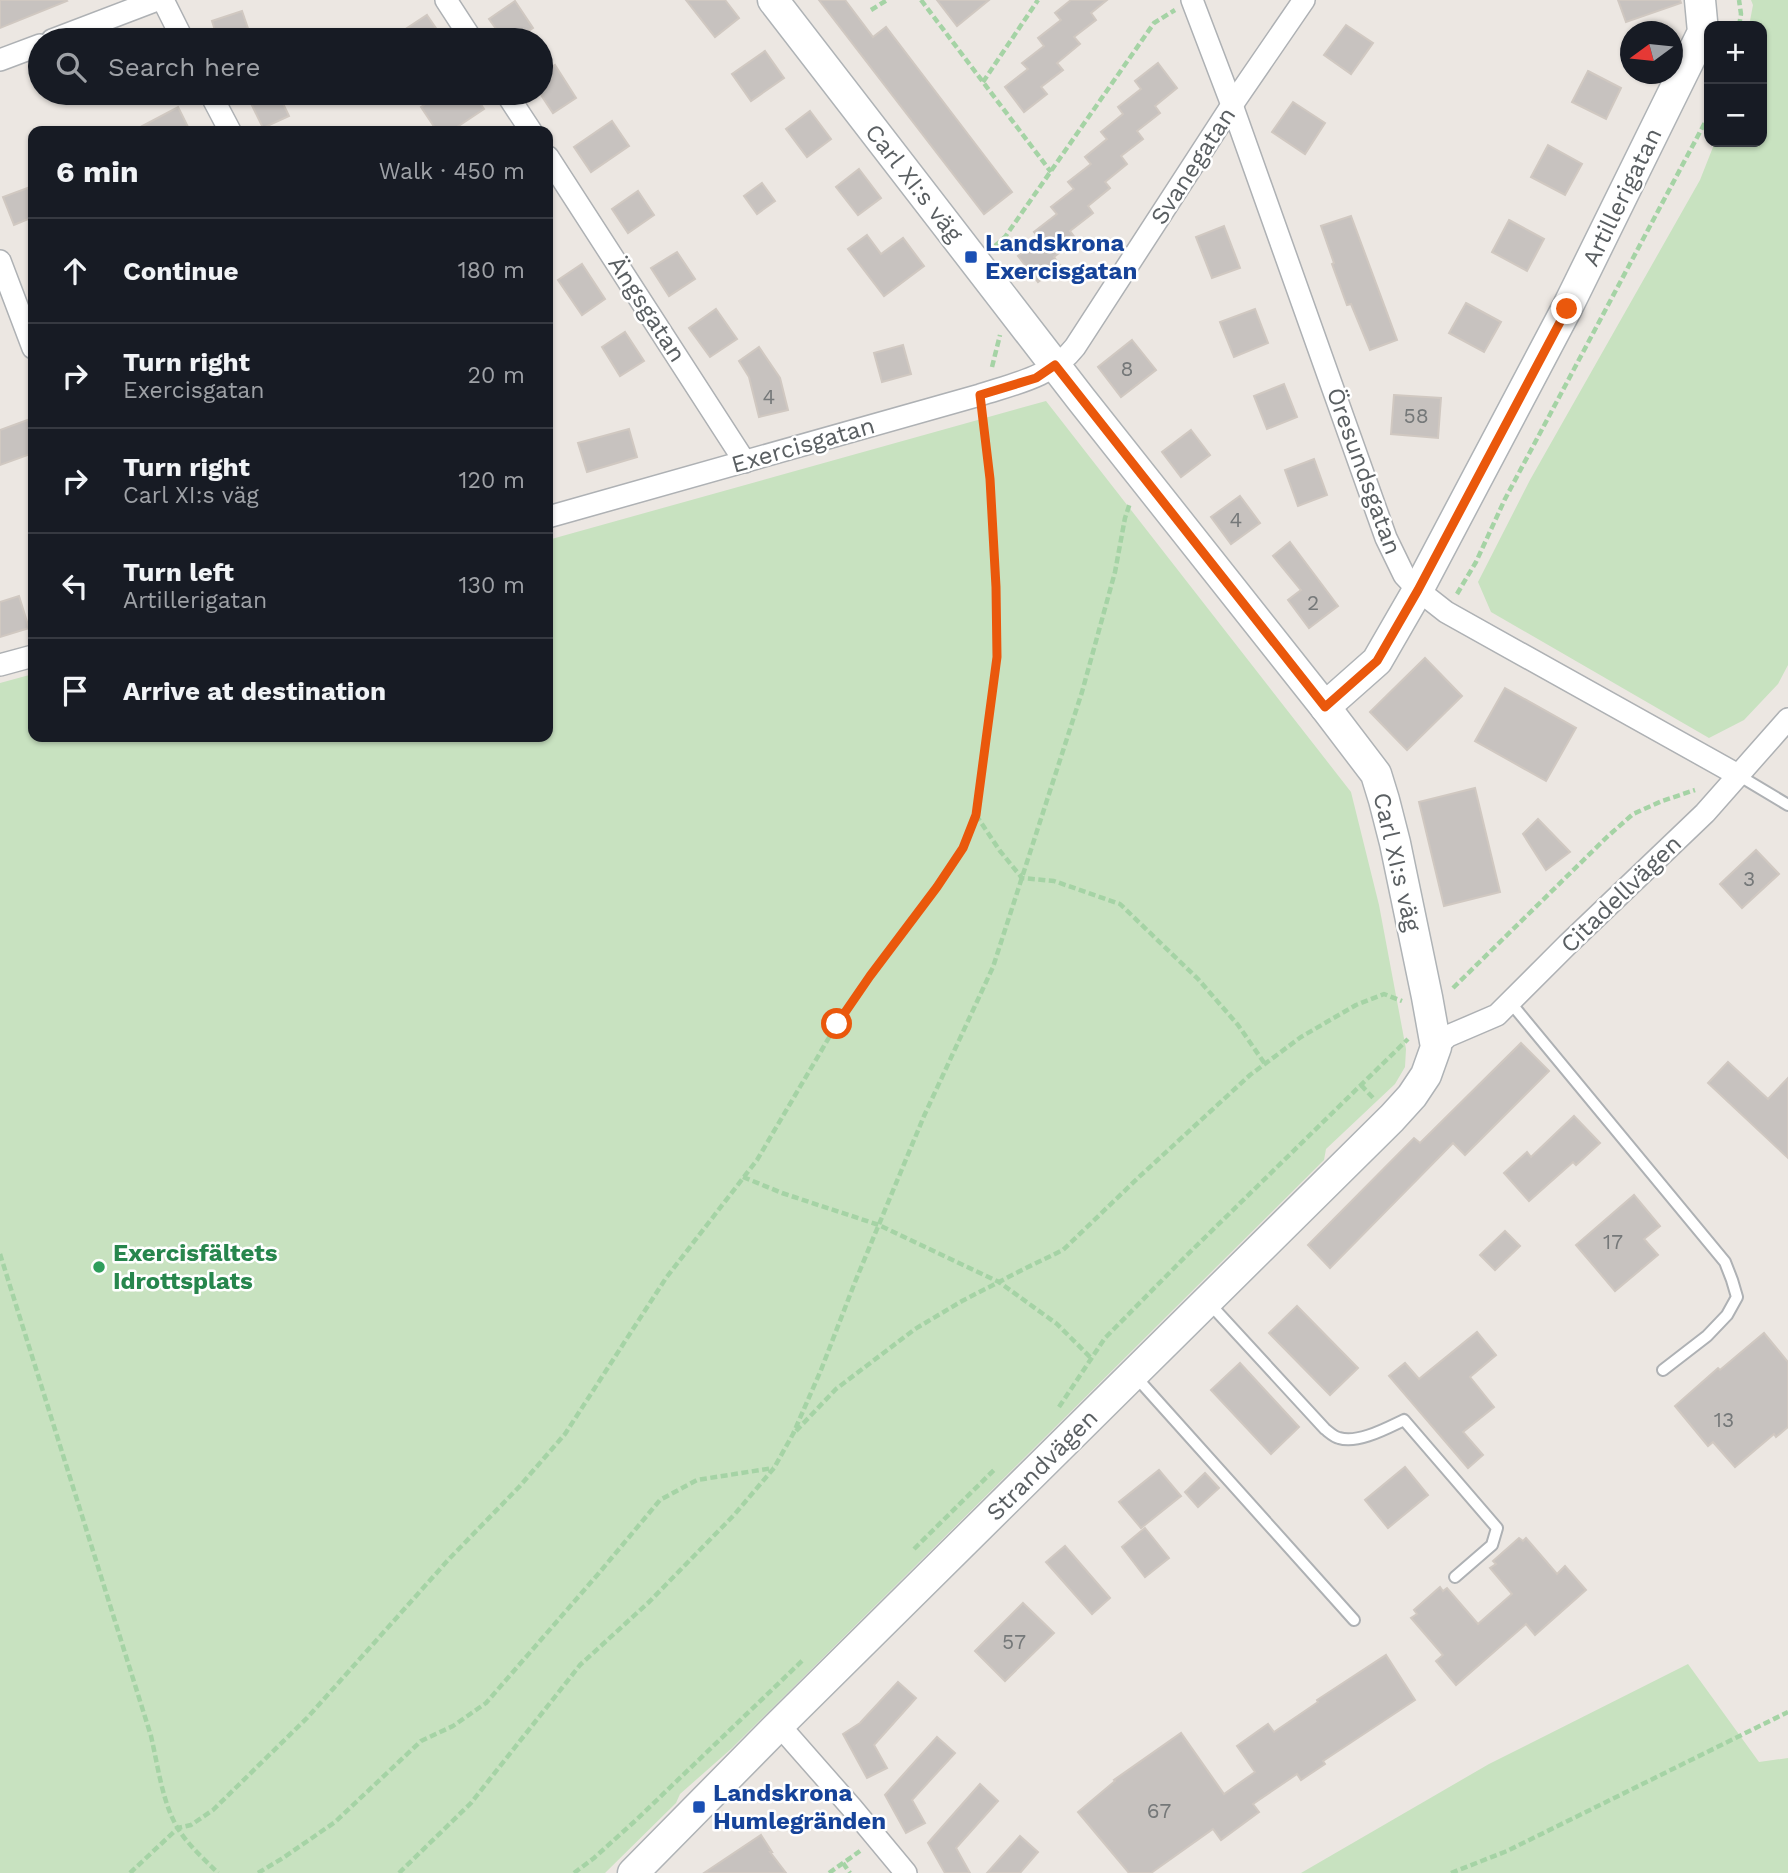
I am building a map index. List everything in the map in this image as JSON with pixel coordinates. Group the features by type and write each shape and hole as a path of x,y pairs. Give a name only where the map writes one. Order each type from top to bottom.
{"street":[{"path":"84,28 157,0"},
{"path":"163,0 177,28"},
{"path":"446,0 464,28"},
{"name":"Carl XI:s väg","path":"773,0 1376,774 1409,904 1424,1041"},
{"name":"Öresundsgatan","path":"1192,0 1386,538 1404,575 1446,612 1738,775"},
{"name":"Svanegatan","path":"1055,365 1071,353 1232,105 1304,0"},
{"name":"Artillerigatan","path":"1325,707 1377,661 1418,590 1567,309 1703,32 1700,0"},
{"path":"0,60 28,50"},
{"path":"216,105 227,126"},
{"path":"514,105 528,126"},
{"name":"Ängsgatan","path":"553,165 745,462"},
{"path":"0,261 28,335"},
{"name":"Exercisgatan","path":"553,516 980,395 1036,378 1055,365"},
{"path":"0,665 28,657"},
{"name":"Citadellvägen","path":"1424,1041 1448,1035 1497,1015 1705,813 1788,719"},
{"name":"Strandvägen","path":"633,1873 1392,1118 1426,1075 1424,1041"},
{"path":"779,1725 906,1873"}],"lane":[{"path":"1738,775 1788,805"},
{"path":"1510,1002 1725,1262 1729,1271 1737,1297 1727,1315 1707,1336 1663,1370"},
{"path":"1207,1301 1325,1429 1339,1438 1356,1438 1379,1432 1404,1420 1497,1528 1492,1545 1455,1577"},
{"path":"1134,1374 1354,1620"}],"path":[{"path":"871,10 887,0"},
{"path":"921,0 1051,172"},
{"path":"983,82 1038,0"},
{"path":"992,249 1006,237 1154,23 1192,0"},
{"path":"1739,0 1740,21"},
{"path":"1446,612 1476,562 1505,499 1704,124"},
{"path":"1000,332 1008,341"},
{"path":"130,1873 178,1828 191,1825 214,1810 307,1718 565,1434 666,1278 757,1160 837,1024 963,848 976,815 997,657 990,479 980,395"},
{"path":"399,1873 471,1803 580,1665 668,1583 734,1515 774,1468 793,1434 925,1116 993,967 1082,692 1115,572 1131,499 1139,509"},
{"path":"1448,993 1633,814 1738,775"},
{"path":"976,815 1022,878 1054,881 1120,904 1198,979 1238,1025 1265,1064"},
{"path":"793,1434 836,1389 927,1322 1063,1250 1250,1075 1301,1037 1356,1005 1384,994 1405,1002 1402,988"},
{"path":"1052,1416 1105,1338 1186,1256 1424,1041"},
{"path":"743,1177 879,1225 999,1282 1057,1324 1092,1359"},
{"path":"0,1254 151,1737 168,1803 178,1828 218,1873"},
{"path":"912,1552 997,1467"},
{"path":"258,1873 335,1822 421,1741 453,1726 486,1703 660,1500 697,1480 774,1468"},
{"path":"574,1873 635,1821 807,1656"},
{"path":"1451,1873 1507,1851 1788,1712"},
{"path":"828,1873 878,1839"},
{"path":"843,1863 850,1873"}],"green space":[{"path":"1751,0 1788,0 1788,665 1778,684 1744,720 1709,738 1491,612 1478,582 1530,480 1700,180 1713,147 1767,147 1767,21 1750,21 1753,5"},
{"path":"1046,401 1351,792 1379,905 1406,1049 1405,1067 1395,1084 1326,1149 1324,1160 731,1749 680,1794 676,1803 605,1873 0,1873 0,683 28,675 28,742 553,742 553,539"},
{"path":"1688,1664 1759,1762 1788,1758 1788,1873 1301,1873 1489,1764"}],"building":[{"path":"0,0 66,0 67,1 0,28"},
{"path":"686,0 725,0 739,18 715,37"},
{"path":"819,0 845,0 873,37 886,27 1012,192 984,214"},
{"path":"937,0 989,0 957,26"},
{"path":"1071,0 1107,0 1091,13 1096,20 1074,37 1080,44 1057,63 1063,70 1041,87 1047,94 1024,112 1005,87 1028,69 1022,63 1044,46 1038,38 1061,20 1055,13"},
{"path":"1618,0 1680,0 1681,3 1626,21"},
{"path":"515,1 533,28 495,28 489,19"},
{"path":"242,11 248,28 214,28 212,21"},
{"path":"427,15 436,28 407,28"},
{"path":"1346,25 1373,43 1351,74 1324,55"},
{"path":"765,51 784,78 751,101 732,74"},
{"path":"1158,63 1177,88 1155,106 1160,113 1137,131 1143,139 1121,156 1127,164 1105,182 1110,188 1088,206 1093,213 1070,231 1076,239 1054,257 1060,265 1038,282 1018,256 1040,239 1034,232 1057,214 1051,207 1074,189 1068,182 1091,164 1085,157 1107,139 1101,132 1123,114 1118,107 1141,89 1135,81"},
{"path":"555,65 576,98 553,113 548,105 553,105"},
{"path":"1588,71 1621,88 1606,119 1572,102"},
{"path":"1293,102 1325,123 1305,154 1272,132"},
{"path":"252,105 284,105 289,116 262,126"},
{"path":"481,105 484,109 458,126 434,126 421,107"},
{"path":"178,107 188,126 142,126"},
{"path":"810,111 831,139 807,157 786,129"},
{"path":"612,121 629,146 591,172 574,147"},
{"path":"1548,145 1582,164 1565,195 1531,177"},
{"path":"859,169 881,198 858,215 836,187"},
{"path":"762,183 775,201 757,214 744,196"},
{"path":"28,188 28,219 14,225 3,197"},
{"path":"638,191 654,215 628,233 612,209"},
{"path":"1351,216 1397,340 1370,350 1351,304 1347,305 1321,226"},
{"path":"1509,220 1544,239 1527,271 1492,252"},
{"path":"1224,226 1240,268 1212,278 1196,237"},
{"path":"867,235 881,254 903,238 924,266 884,296 848,249"},
{"path":"677,252 695,279 669,296 651,268"},
{"path":"582,264 605,299 582,315 558,280"},
{"path":"1466,303 1501,322 1484,352 1449,333"},
{"path":"716,309 737,339 710,357 689,328"},
{"path":"1255,309 1268,343 1234,357 1220,322"},
{"path":"625,332 644,361 620,376 602,347"},
{"path":"1132,340 1156,370 1121,397 1098,367"},
{"path":"903,345 911,374 882,382 874,353"},
{"path":"759,347 780,378 788,410 759,417 749,377 739,361"},
{"path":"1284,384 1297,417 1267,429 1254,396"},
{"path":"1394,395 1441,398 1438,438 1391,434"},
{"path":"28,420 28,455 0,465 0,430"},
{"path":"629,429 637,457 587,472 578,443"},
{"path":"1191,430 1210,455 1181,477 1162,452"},
{"path":"1314,459 1327,495 1298,506 1285,470"},
{"path":"1240,496 1260,523 1231,544 1211,517"},
{"path":"1290,542 1338,606 1309,628 1288,600 1301,590 1273,556"},
{"path":"19,596 28,628 0,637 0,602"},
{"path":"1425,658 1462,696 1407,750 1370,712"},
{"path":"1505,688 1576,728 1546,781 1475,741"},
{"path":"1475,788 1500,892 1444,906 1419,802"},
{"path":"1538,819 1570,852 1546,870 1523,834"},
{"path":"1756,850 1779,874 1742,908 1720,884"},
{"path":"1521,1043 1549,1071 1465,1155 1453,1143 1330,1268 1308,1245 1414,1138 1420,1143"},
{"path":"1728,1062 1768,1099 1788,1078 1788,1158 1708,1083"},
{"path":"1574,1116 1600,1143 1576,1165 1573,1162 1529,1201 1504,1173 1527,1152 1531,1157"},
{"path":"1634,1195 1660,1226 1644,1239 1658,1255 1615,1291 1576,1245"},
{"path":"1505,1231 1520,1246 1495,1270 1480,1255"},
{"path":"1297,1306 1358,1368 1330,1395 1269,1333"},
{"path":"1477,1332 1496,1355 1470,1377 1494,1407 1463,1432 1483,1455 1468,1468 1389,1376 1405,1363 1419,1379"},
{"path":"1764,1333 1788,1362 1788,1427 1776,1437 1774,1434 1735,1467 1713,1442 1708,1446 1675,1406 1718,1368 1720,1370"},
{"path":"1240,1363 1299,1427 1271,1454 1211,1390"},
{"path":"1405,1467 1428,1495 1388,1528 1365,1500"},
{"path":"1159,1470 1181,1496 1141,1528 1119,1502"},
{"path":"1205,1473 1219,1488 1198,1507 1185,1492"},
{"path":"1145,1528 1169,1558 1145,1577 1122,1547"},
{"path":"1519,1538 1523,1541 1526,1538 1557,1574 1565,1566 1586,1590 1535,1635 1526,1624 1456,1685 1436,1661 1443,1655 1411,1618 1417,1614 1414,1610 1440,1587 1443,1591 1447,1588 1478,1624 1512,1594 1490,1568 1496,1564 1493,1561"},
{"path":"1065,1546 1110,1598 1092,1614 1046,1562"},
{"path":"1023,1603 1054,1633 1005,1681 975,1651"},
{"path":"1386,1655 1415,1700 1323,1761 1325,1764 1301,1780 1297,1774 1253,1804 1259,1812 1221,1840 1213,1829 1151,1873 1129,1873 1078,1812 1114,1780 1181,1733 1224,1794 1255,1772 1237,1746 1268,1724 1274,1732"},
{"path":"898,1682 916,1698 874,1745 887,1768 867,1778 843,1734 860,1723"},
{"path":"937,1737 955,1753 912,1800 925,1823 906,1833 885,1795"},
{"path":"980,1784 998,1801 956,1848 970,1873 945,1873 928,1843"},
{"path":"761,1835 786,1873 704,1873"},
{"path":"1020,1836 1038,1852 1020,1873 987,1873"}],"place":[{"name":"Landskrona Exercisgatan","path":"971,257"},
{"name":"Exercisfältets Idrottsplats","path":"99,1267"},
{"name":"Landskrona Humlegränden","path":"699,1807"}],"route":[{"path":"837,1024 963,848 976,815 997,657 990,479 980,395 1036,378 1055,365 1325,707 1377,661 1418,590 1567,309"}]}
